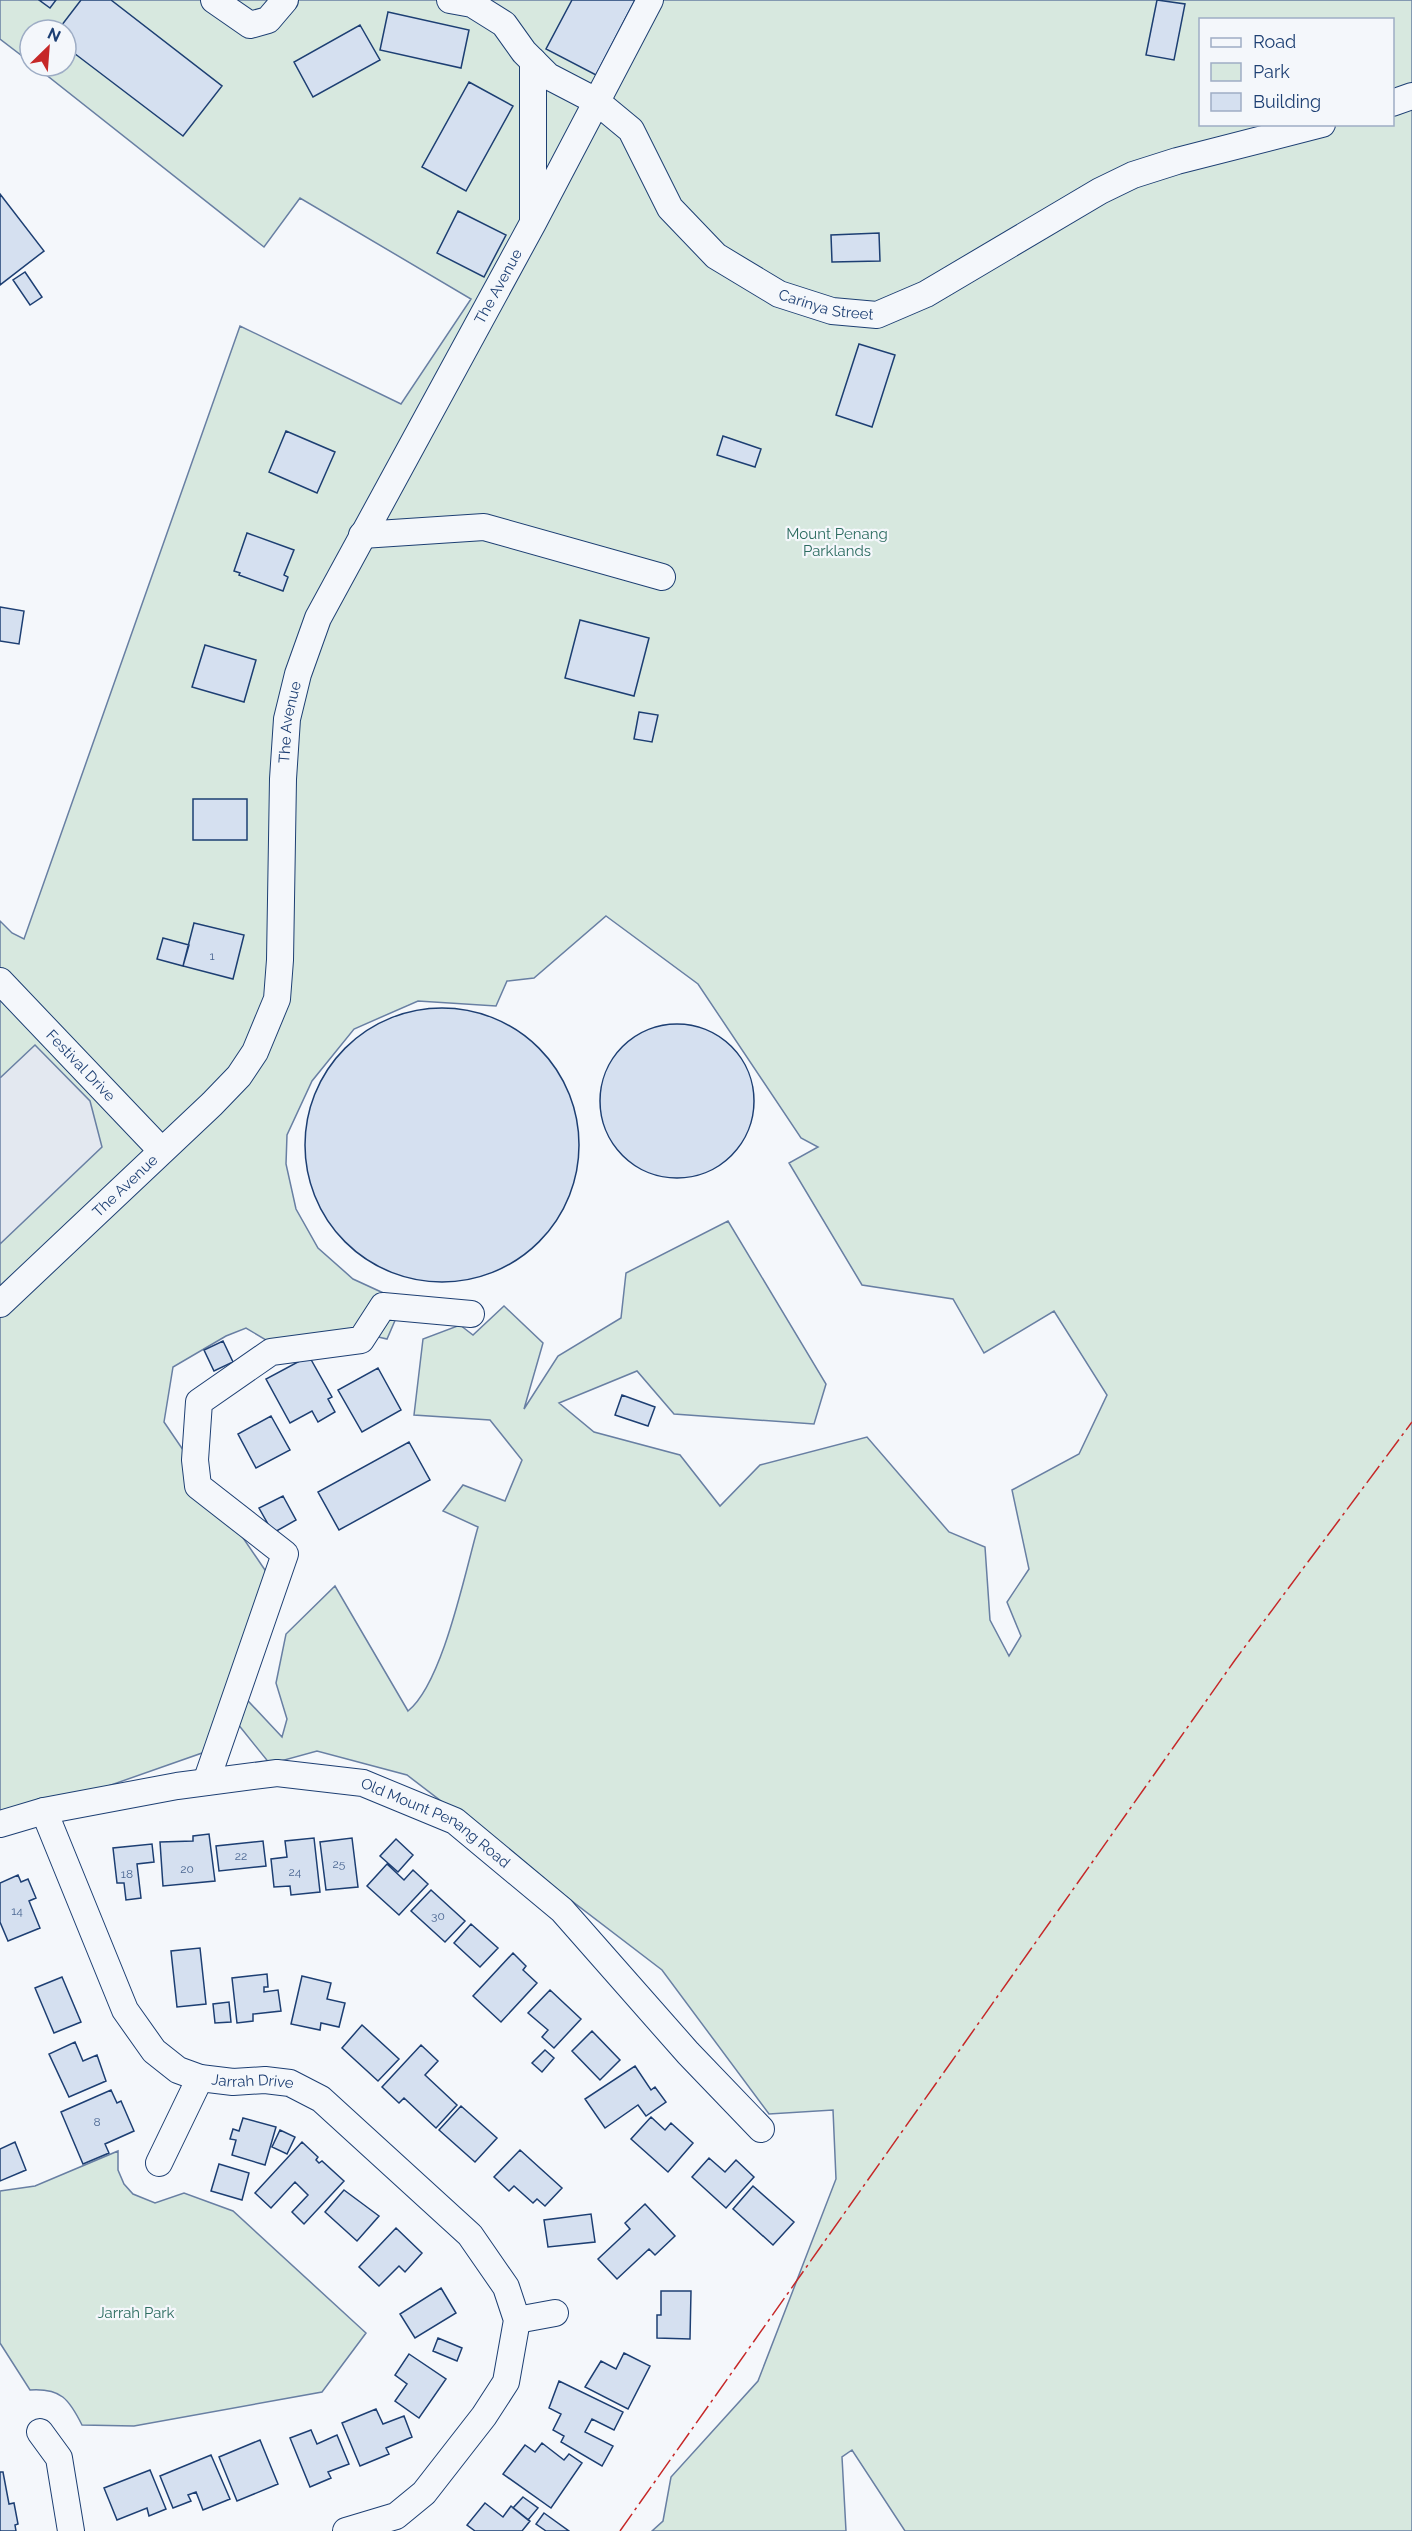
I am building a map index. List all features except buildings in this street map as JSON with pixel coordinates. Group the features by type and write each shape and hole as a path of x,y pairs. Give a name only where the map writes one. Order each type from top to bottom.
{"street":[{"path":"214,0 250,25 268,20 285,0"},
{"name":"Carinya Street","path":"450,0 472,4 504,24 524,52 548,76 596,101 631,130 670,208 716,256 779,294 832,311 877,315 926,294 1100,191 1133,175 1177,161 1314,126"},
{"name":"The Avenue","path":"0,1304 239,1077 255,1052 277,999 280,960 283,779 287,719 298,674 318,618 533,223 650,0"},
{"path":"533,61 533,223"},
{"path":"1394,102 1412,96"},
{"path":"362,535 484,527 662,577"},
{"name":"Festival Drive","path":"0,981 161,1150"},
{"path":"206,1782 285,1554 198,1486 195,1460 199,1402 270,1352 361,1340 383,1306 471,1314"},
{"name":"Old Mount Penang Road","path":"0,1824 44,1811 206,1782 277,1773 363,1783 455,1821 562,1910 688,2053 761,2129"},
{"name":"Jarrah Drive","path":"44,1811 125,2010 154,2051 178,2070 200,2078 233,2082 265,2080 290,2083 321,2099 470,2235 506,2287 517,2320 506,2382 484,2416 424,2493 396,2516 346,2531"},
{"path":"159,2163 200,2078"},
{"path":"517,2320 555,2313"},
{"path":"40,2432 59,2458 71,2531"}],"green space":[{"name":"Mount Penang Parklands","path":"0,0 1412,0 1412,2531 905,2531 852,2450 842,2457 846,2531 652,2531 663,2521 671,2477 758,2381 836,2179 833,2110 769,2114 662,1970 407,1775 317,1751 270,1764 233,1718 202,1753 0,1824 0,921 12,933 24,939 240,326 401,404 471,299 300,198 264,247 50,78 78,78 78,18 18,18 18,53 0,39","holes":["606,916 698,984 801,1138 818,1147 789,1163 862,1285 953,1299 984,1353 1054,1311 1107,1395 1079,1454 1012,1490 1029,1569 1007,1602 1021,1636 1009,1656 990,1620 985,1547 949,1532 867,1437 760,1465 720,1506 680,1455 594,1432 559,1403 637,1371 674,1414 814,1424 826,1384 728,1221 626,1273 621,1318 558,1356 524,1409 543,1343 504,1306 473,1335 460,1325 423,1339 414,1415 490,1420 522,1460 505,1501 463,1485 443,1511 478,1527 442,1652 421,1697 408,1711 335,1586 286,1634 276,1683 287,1719 282,1737 236,1688 267,1573 164,1422 173,1367 226,1336 246,1328 286,1352 336,1337 345,1329 387,1339 403,1302 353,1279 318,1248 296,1209 286,1164 287,1135 312,1081 354,1029 418,1001 496,1006 507,981 534,978"]},
{"name":"Jarrah Park","path":"118,2151 118,2170 124,2184 133,2194 155,2203 184,2193 233,2211 366,2333 322,2392 134,2426 82,2425 73,2408 63,2397 49,2391 30,2390 0,2343 0,2191 35,2186"}],"shaded area":[{"path":"35,1045 90,1101 102,1147 0,1244 0,1078"}],"power":[{"path":"620,2531 1235,1660 1412,1422"}]}
